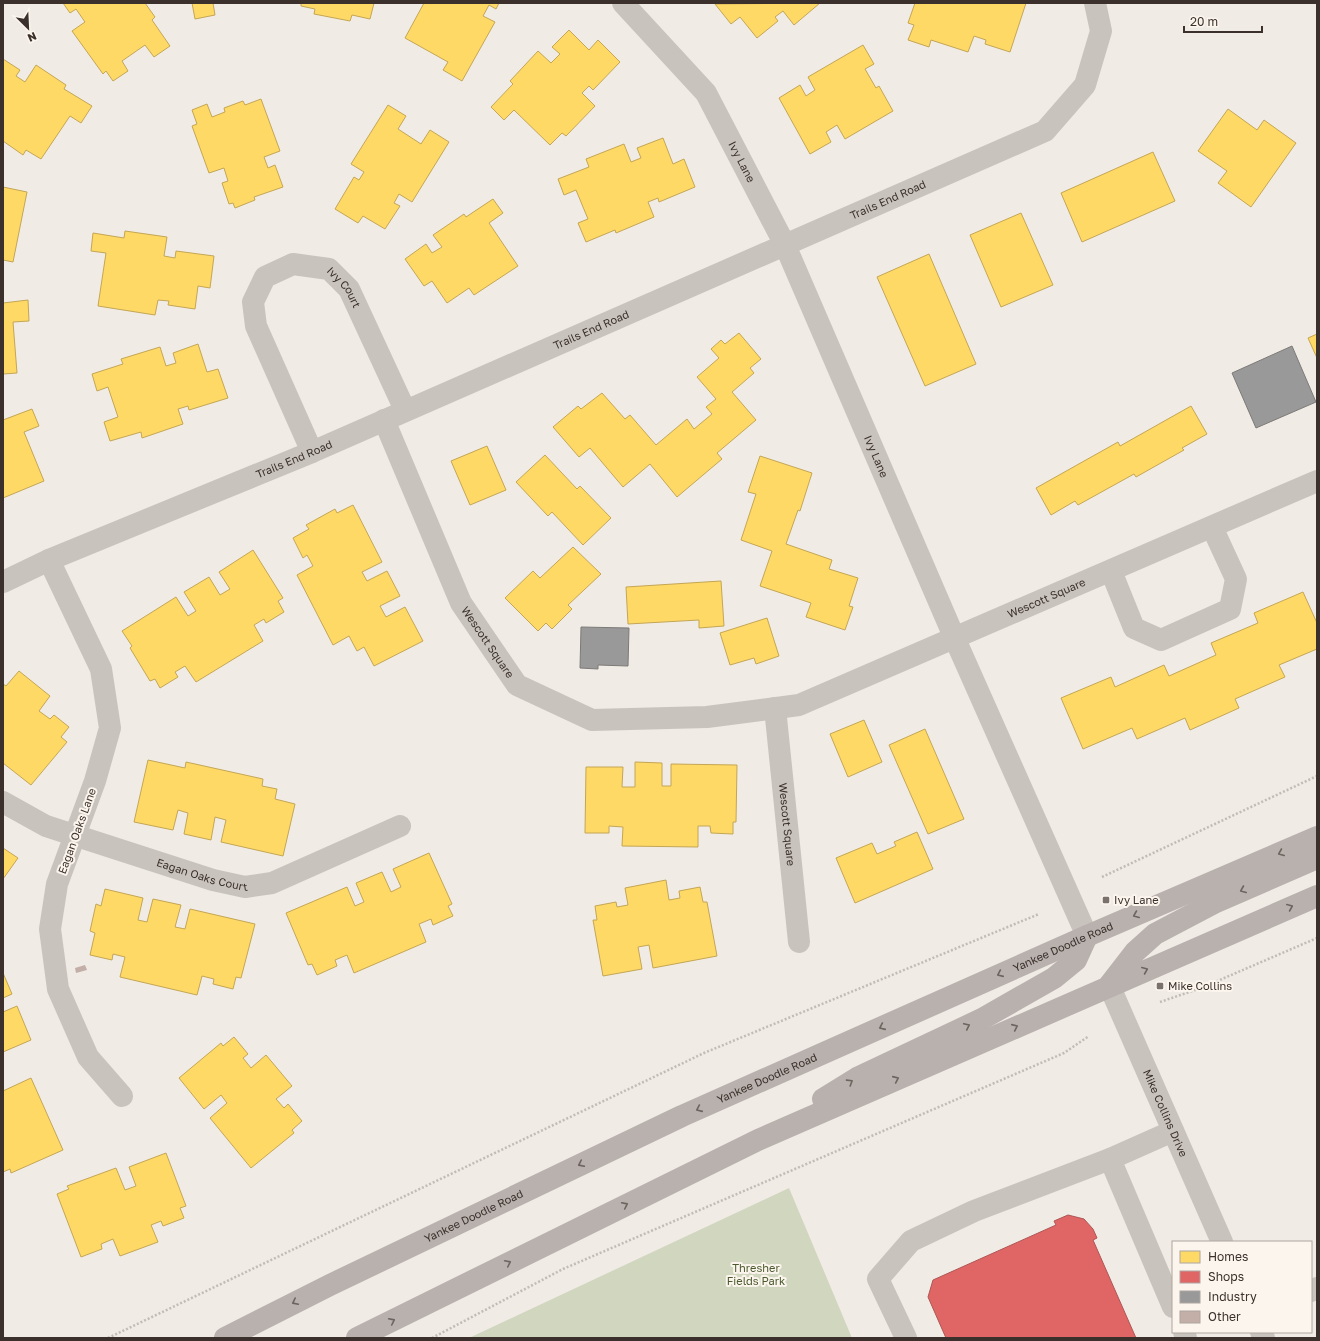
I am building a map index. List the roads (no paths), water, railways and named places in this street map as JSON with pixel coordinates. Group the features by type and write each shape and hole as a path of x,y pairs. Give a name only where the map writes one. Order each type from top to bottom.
{"main road":[{"name":"Yankee Doodle Road","path":"225,1338 337,1281 682,1116 1087,936 1317,837"},
{"path":"1109,985 1135,952 1155,934 1214,903 1317,858"},
{"path":"357,1338 758,1140 1109,985 1317,896"},
{"path":"758,1140 857,1078 982,1019 1054,978 1076,960 1087,936"}],"street":[{"name":"Ivy Lane","path":"623,3 706,93 785,244 1087,936"},
{"name":"Trails End Road","path":"3,582 49,560 312,452 1045,131 1085,84 1101,30 1095,3"},
{"name":"Ivy Court","path":"312,452 256,326 253,302 265,277 293,264 329,269 349,289 405,410"},
{"name":"Wescott Square","path":"384,420 461,603 517,685 592,720 707,717 799,705 1317,482"},
{"path":"1111,571 1134,628 1161,640 1230,609 1236,579 1212,527"},
{"name":"Eagan Oaks Lane","path":"49,560 101,668 110,728 95,781 57,884 50,929 58,989 88,1057 122,1096"},
{"name":"Wescott Square","path":"775,708 799,942"},
{"name":"Eagan Oaks Court","path":"3,802 46,826 212,880 245,887 272,882 400,826"},
{"name":"Mike Collins Drive","path":"1109,985 1222,1241"},
{"path":"906,1338 878,1279 911,1241 974,1211 1110,1159 1173,1131"},
{"path":"1110,1159 1172,1305"}],"place":[{"name":"Ivy Lane","path":"1106,900"},
{"name":"Mike Collins","path":"1160,986"}],"park label":[{"name":"Thresher Fields Park","path":"756,1274"}]}
